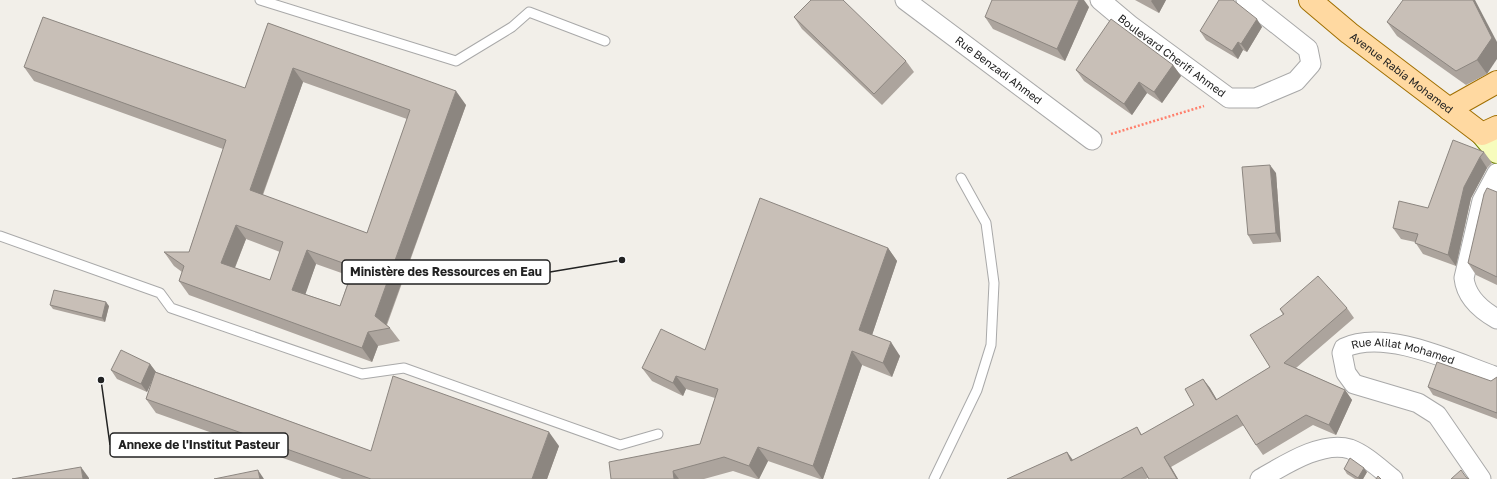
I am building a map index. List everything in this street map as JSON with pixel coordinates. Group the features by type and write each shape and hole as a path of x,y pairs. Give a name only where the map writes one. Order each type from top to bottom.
{"main road":[{"name":"Avenue Rabia Mohamed","path":"1310,0 1349,33 1449,109 1483,128"},
{"path":"1449,109 1497,82"},
{"path":"1497,86 1483,128 1497,152"}],"street":[{"name":"Rue Benzadi Ahmed","path":"905,0 1092,140"},
{"name":"Boulevard Cherifi Ahmed","path":"1100,0 1131,26 1229,98 1256,98 1296,81 1311,64 1308,49 1246,0"},
{"path":"1497,173 1482,200 1464,278 1466,289 1471,297 1485,312 1497,319"},
{"name":"Rue Alilat Mohamed","path":"1481,479 1437,415 1418,403 1354,384 1346,373 1342,354 1344,348 1360,343 1388,343 1428,353 1497,377"},
{"path":"1260,479 1300,457 1330,447 1349,449 1362,455 1393,479"}],"lane":[{"path":"260,0 456,61 512,26 529,12 605,41"},
{"path":"934,479 977,390 991,345 994,283 986,223 960,178"},
{"path":"0,236 160,292 171,308 362,374 404,368 620,445 658,434"}],"path":[{"path":"1092,140 1229,98"}],"building":[{"path":"811,0 843,0 906,61 874,94 794,17"},
{"path":"992,0 1079,0 1057,49 985,17"},
{"path":"1219,0 1233,0 1257,19 1241,44 1238,42 1232,51 1200,31"},
{"path":"1403,0 1473,0 1492,38 1477,60 1456,71 1387,22"},
{"path":"43,17 245,88 268,23 456,91 375,316 390,328 368,332 362,348 179,281 184,266 164,252 189,252 226,140 24,67","holes":["293,68 410,110 367,233 250,190","236,225 283,242 270,280 221,263","307,250 354,267 340,306 292,290"]},
{"path":"1111,19 1173,65 1154,92 1139,82 1124,104 1076,70"},
{"path":"1453,140 1484,152 1464,187 1448,255 1415,243 1418,234 1393,228 1399,201 1428,208"},
{"path":"1270,165 1276,233 1248,235 1242,167"},
{"path":"1487,188 1497,192 1497,277 1468,263 1484,194"},
{"path":"760,198 888,248 859,330 891,342 883,363 852,351 813,466 758,447 749,466 724,457 673,471 674,479 611,479 609,462 700,444 718,389 676,376 673,383 642,368 661,329 705,350"},
{"path":"1318,276 1347,308 1284,363 1345,390 1329,425 1306,415 1256,445 1237,415 1164,457 1177,479 1149,479 1142,467 1121,479 1007,479 1067,452 1071,461 1137,427 1141,435 1194,405 1185,389 1203,379 1216,400 1270,367 1250,335 1284,314 1280,309"},
{"path":"54,290 106,302 102,318 50,305"},
{"path":"121,350 150,364 141,384 111,370"},
{"path":"1437,362 1491,381 1497,377 1497,413 1428,387"},
{"path":"155,372 371,451 393,376 549,432 532,479 371,479 146,399"},
{"path":"1350,458 1364,468 1358,478 1344,469"},
{"path":"81,467 83,479 12,479"},
{"path":"258,470 260,479 214,479"},
{"path":"1461,470 1469,479 1451,479"}],"place":[{"name":"Ministère des Ressources en Eau","path":"622,260"},
{"name":"Annexe de l'Institut Pasteur","path":"101,380"}]}
